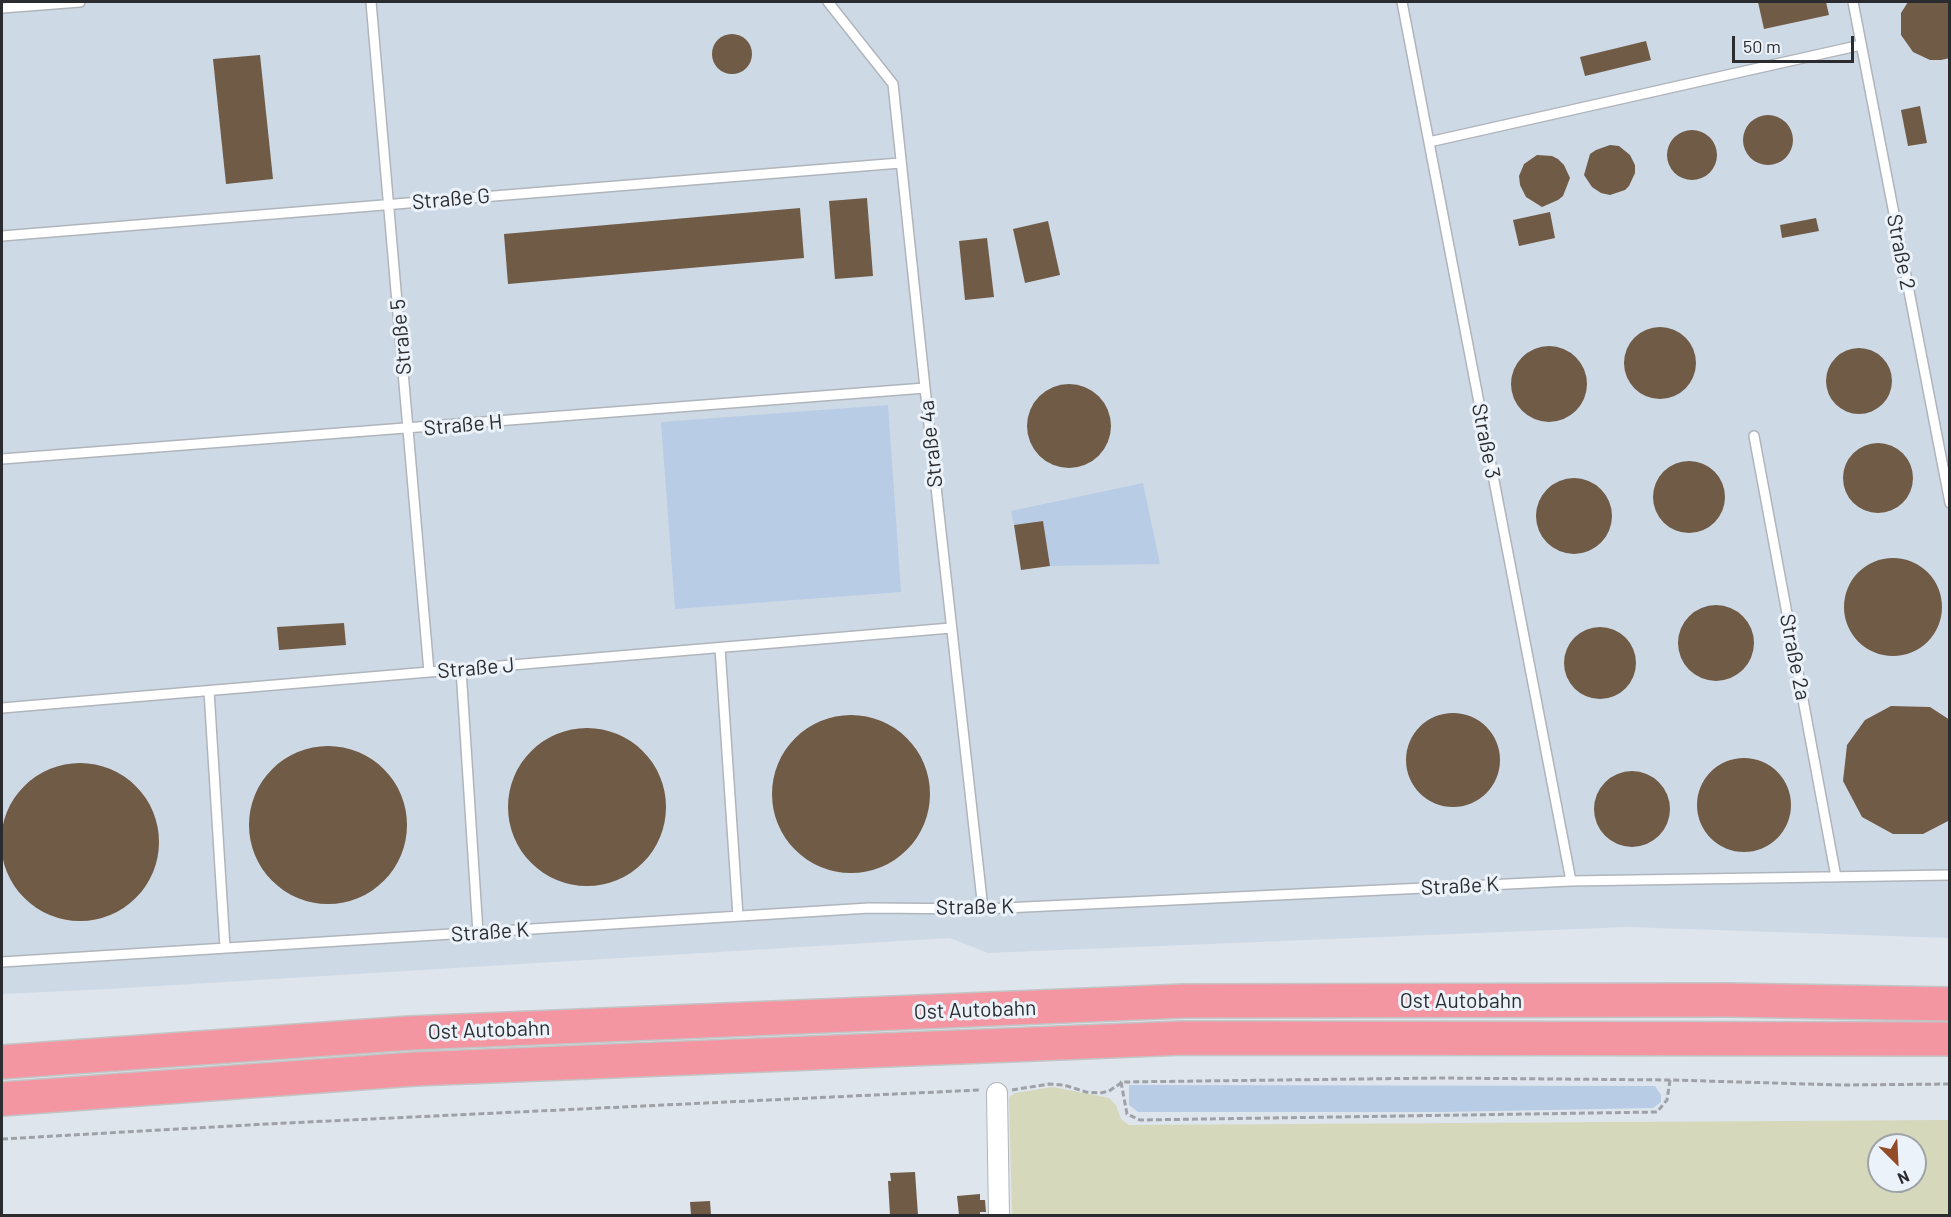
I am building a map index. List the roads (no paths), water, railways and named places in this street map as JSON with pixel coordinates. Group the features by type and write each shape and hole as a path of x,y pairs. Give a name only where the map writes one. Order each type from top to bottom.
{"highway":[{"name":"Ost Autobahn","path":"2,1062 410,1033 1184,1001 1727,1000 1950,1004"},
{"name":"Ost Autobahn","path":"2,1099 415,1070 1184,1038 1950,1039"}],"street":[{"path":"997,1093 999,1215"}],"lane":[{"path":"2,8 81,2"},
{"name":"Straße 5","path":"371,2 429,672"},
{"name":"Straße 4a","path":"828,2 893,84 983,909"},
{"name":"Straße 3","path":"1402,2 1571,881"},
{"name":"Straße 2","path":"1853,2 1950,503"},
{"path":"1429,142 1861,45"},
{"name":"Straße G","path":"2,236 900,163"},
{"name":"Straße H","path":"2,459 925,388"},
{"name":"Straße 2a","path":"1754,436 1836,877"},
{"name":"Straße J","path":"2,708 951,628"},
{"path":"720,648 738,916"},
{"path":"461,669 478,933"},
{"path":"209,690 225,948"},
{"name":"Straße K","path":"2,963 869,908 983,909 1571,881 1950,875"}],"water":[{"path":"888,405 901,592 675,609 661,422"},
{"path":"1143,483 1160,564 1050,566 1043,521 1014,525 1011,511"},
{"path":"1129,1085 1655,1086 1661,1095 1661,1102 1653,1108 1442,1112 1138,1112 1129,1105"}]}
